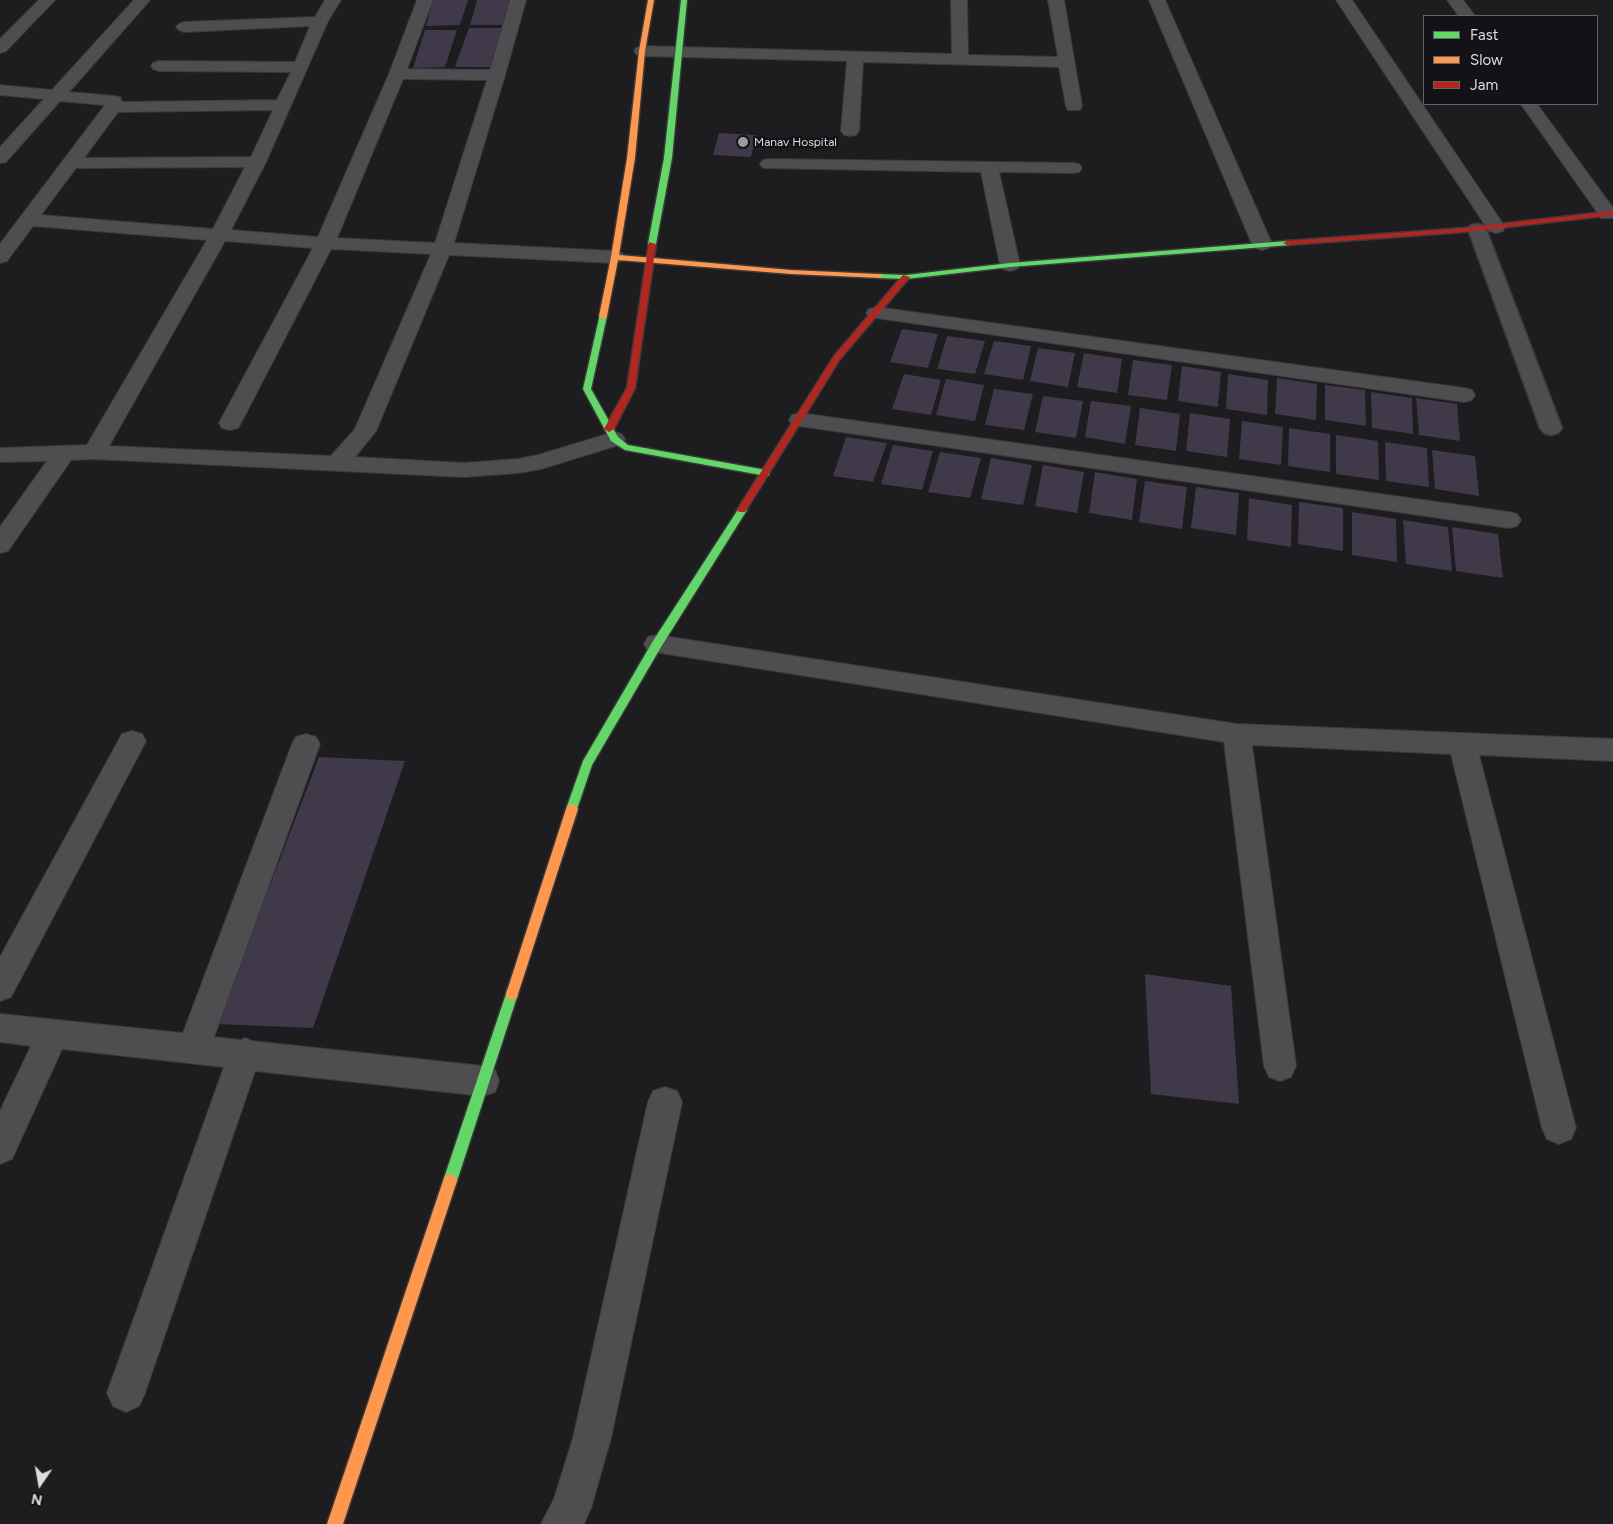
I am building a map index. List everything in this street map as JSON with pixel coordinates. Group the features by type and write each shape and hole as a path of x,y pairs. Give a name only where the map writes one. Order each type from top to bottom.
{"street":[{"path":"0,48 46,0"},
{"path":"0,158 142,0"},
{"path":"94,452 219,235 257,162 320,21 334,0"},
{"path":"230,423 325,243 397,74 426,0"},
{"path":"337,464 365,432 444,247 518,0"},
{"path":"651,0 642,51 631,158 615,257 587,389 611,434 625,446 647,452 766,473"},
{"path":"0,455 94,452 464,470 509,467 541,462 611,434 632,388 649,259 668,158 684,0"},
{"path":"959,0 960,59"},
{"path":"1056,0 1074,106"},
{"path":"1157,0 1262,244"},
{"path":"1344,0 1487,228"},
{"path":"1455,0 1465,15"},
{"path":"184,27 320,21"},
{"path":"642,51 1066,62"},
{"path":"850,130 855,56"},
{"path":"159,66 301,67"},
{"path":"397,74 497,75"},
{"path":"0,90 114,101 113,107 0,257"},
{"path":"113,107 283,104"},
{"path":"1530,105 1611,213"},
{"path":"70,163 257,162"},
{"path":"769,164 1073,168"},
{"path":"989,166 1010,266"},
{"path":"27,220 325,243 444,247 615,257 791,272 906,277 1262,244 1487,228 1611,213"},
{"path":"335,1524 587,764 657,644 800,420 837,358 906,277"},
{"path":"876,313 1464,395"},
{"path":"800,420 1509,520"},
{"path":"0,545 65,452"},
{"path":"657,644 1237,734 1613,750"},
{"path":"1237,734 1280,1066"},
{"path":"0,987 132,741"},
{"path":"1462,743 1558,1128"},
{"path":"194,1048 306,744"},
{"path":"0,1028 245,1053 483,1081"},
{"path":"0,1148 53,1033"},
{"path":"126,1393 245,1053"},
{"path":"561,1524 570,1508 592,1438 665,1102"}],"lane":[{"path":"1487,228 1551,428"}],"building":[{"path":"433,0 468,0 460,25 426,26"},
{"path":"477,0 510,0 504,25 470,25"},
{"path":"469,28 502,28 490,67 455,67"},
{"path":"425,30 457,30 445,67 413,68"},
{"path":"719,133 756,135 751,157 713,155"},
{"path":"902,329 938,334 928,368 890,362"},
{"path":"947,336 985,341 975,374 937,369"},
{"path":"994,341 1031,346 1023,380 984,374"},
{"path":"1038,348 1075,353 1068,387 1030,381"},
{"path":"1084,353 1122,359 1117,393 1077,387"},
{"path":"1133,360 1172,365 1167,400 1128,395"},
{"path":"1182,366 1221,372 1218,407 1178,401"},
{"path":"904,374 941,380 931,415 892,409"},
{"path":"1228,374 1268,380 1267,415 1226,409"},
{"path":"1277,378 1317,384 1316,420 1275,414"},
{"path":"946,379 984,385 975,421 936,415"},
{"path":"1325,385 1365,390 1366,426 1325,420"},
{"path":"994,389 1033,394 1024,430 985,425"},
{"path":"1371,392 1412,398 1413,434 1372,428"},
{"path":"1043,396 1083,401 1076,438 1035,432"},
{"path":"1416,398 1457,404 1460,441 1419,435"},
{"path":"1091,401 1131,406 1125,444 1085,437"},
{"path":"1140,408 1180,414 1176,451 1135,445"},
{"path":"1190,413 1230,419 1227,457 1186,451"},
{"path":"1242,421 1283,427 1281,465 1239,459"},
{"path":"1289,428 1330,434 1330,472 1288,466"},
{"path":"1336,435 1378,441 1379,480 1336,474"},
{"path":"846,437 887,443 873,482 833,476"},
{"path":"1385,442 1427,448 1429,487 1386,481"},
{"path":"893,445 933,451 922,490 881,484"},
{"path":"1432,450 1475,456 1479,496 1435,489"},
{"path":"940,452 981,458 970,498 928,492"},
{"path":"991,458 1032,465 1023,505 981,499"},
{"path":"1043,465 1084,472 1077,513 1035,506"},
{"path":"1095,472 1137,479 1132,520 1089,513"},
{"path":"1145,481 1187,487 1182,529 1139,522"},
{"path":"1196,487 1239,493 1236,535 1191,528"},
{"path":"1249,498 1292,505 1291,547 1247,540"},
{"path":"1299,502 1343,508 1343,551 1298,544"},
{"path":"1352,512 1396,519 1397,562 1352,555"},
{"path":"1403,520 1448,527 1452,571 1406,564"},
{"path":"1452,527 1498,534 1503,578 1456,571"},
{"path":"319,757 405,761 313,1028 217,1024"},
{"path":"1145,974 1231,986 1239,1104 1151,1094"}],"traffic: fast":[{"path":"652,244 668,158 684,0"},
{"path":"878,276 906,277 1010,265 1287,243"},
{"path":"603,316 587,389 614,439 625,447 766,473"},
{"path":"572,809 587,764 657,644 742,510"},
{"path":"450,1181 512,994"}],"traffic: slow":[{"path":"603,316 615,257 631,158 642,51 651,0"},
{"path":"615,257 791,272 878,276"},
{"path":"512,994 572,809"},
{"path":"335,1524 450,1181"}],"traffic: jam":[{"path":"1287,243 1464,230 1613,213"},
{"path":"609,429 631,388 652,244"},
{"path":"742,510 837,358 906,277"}],"place":[{"name":"Manav Hospital","path":"743,142"}]}
